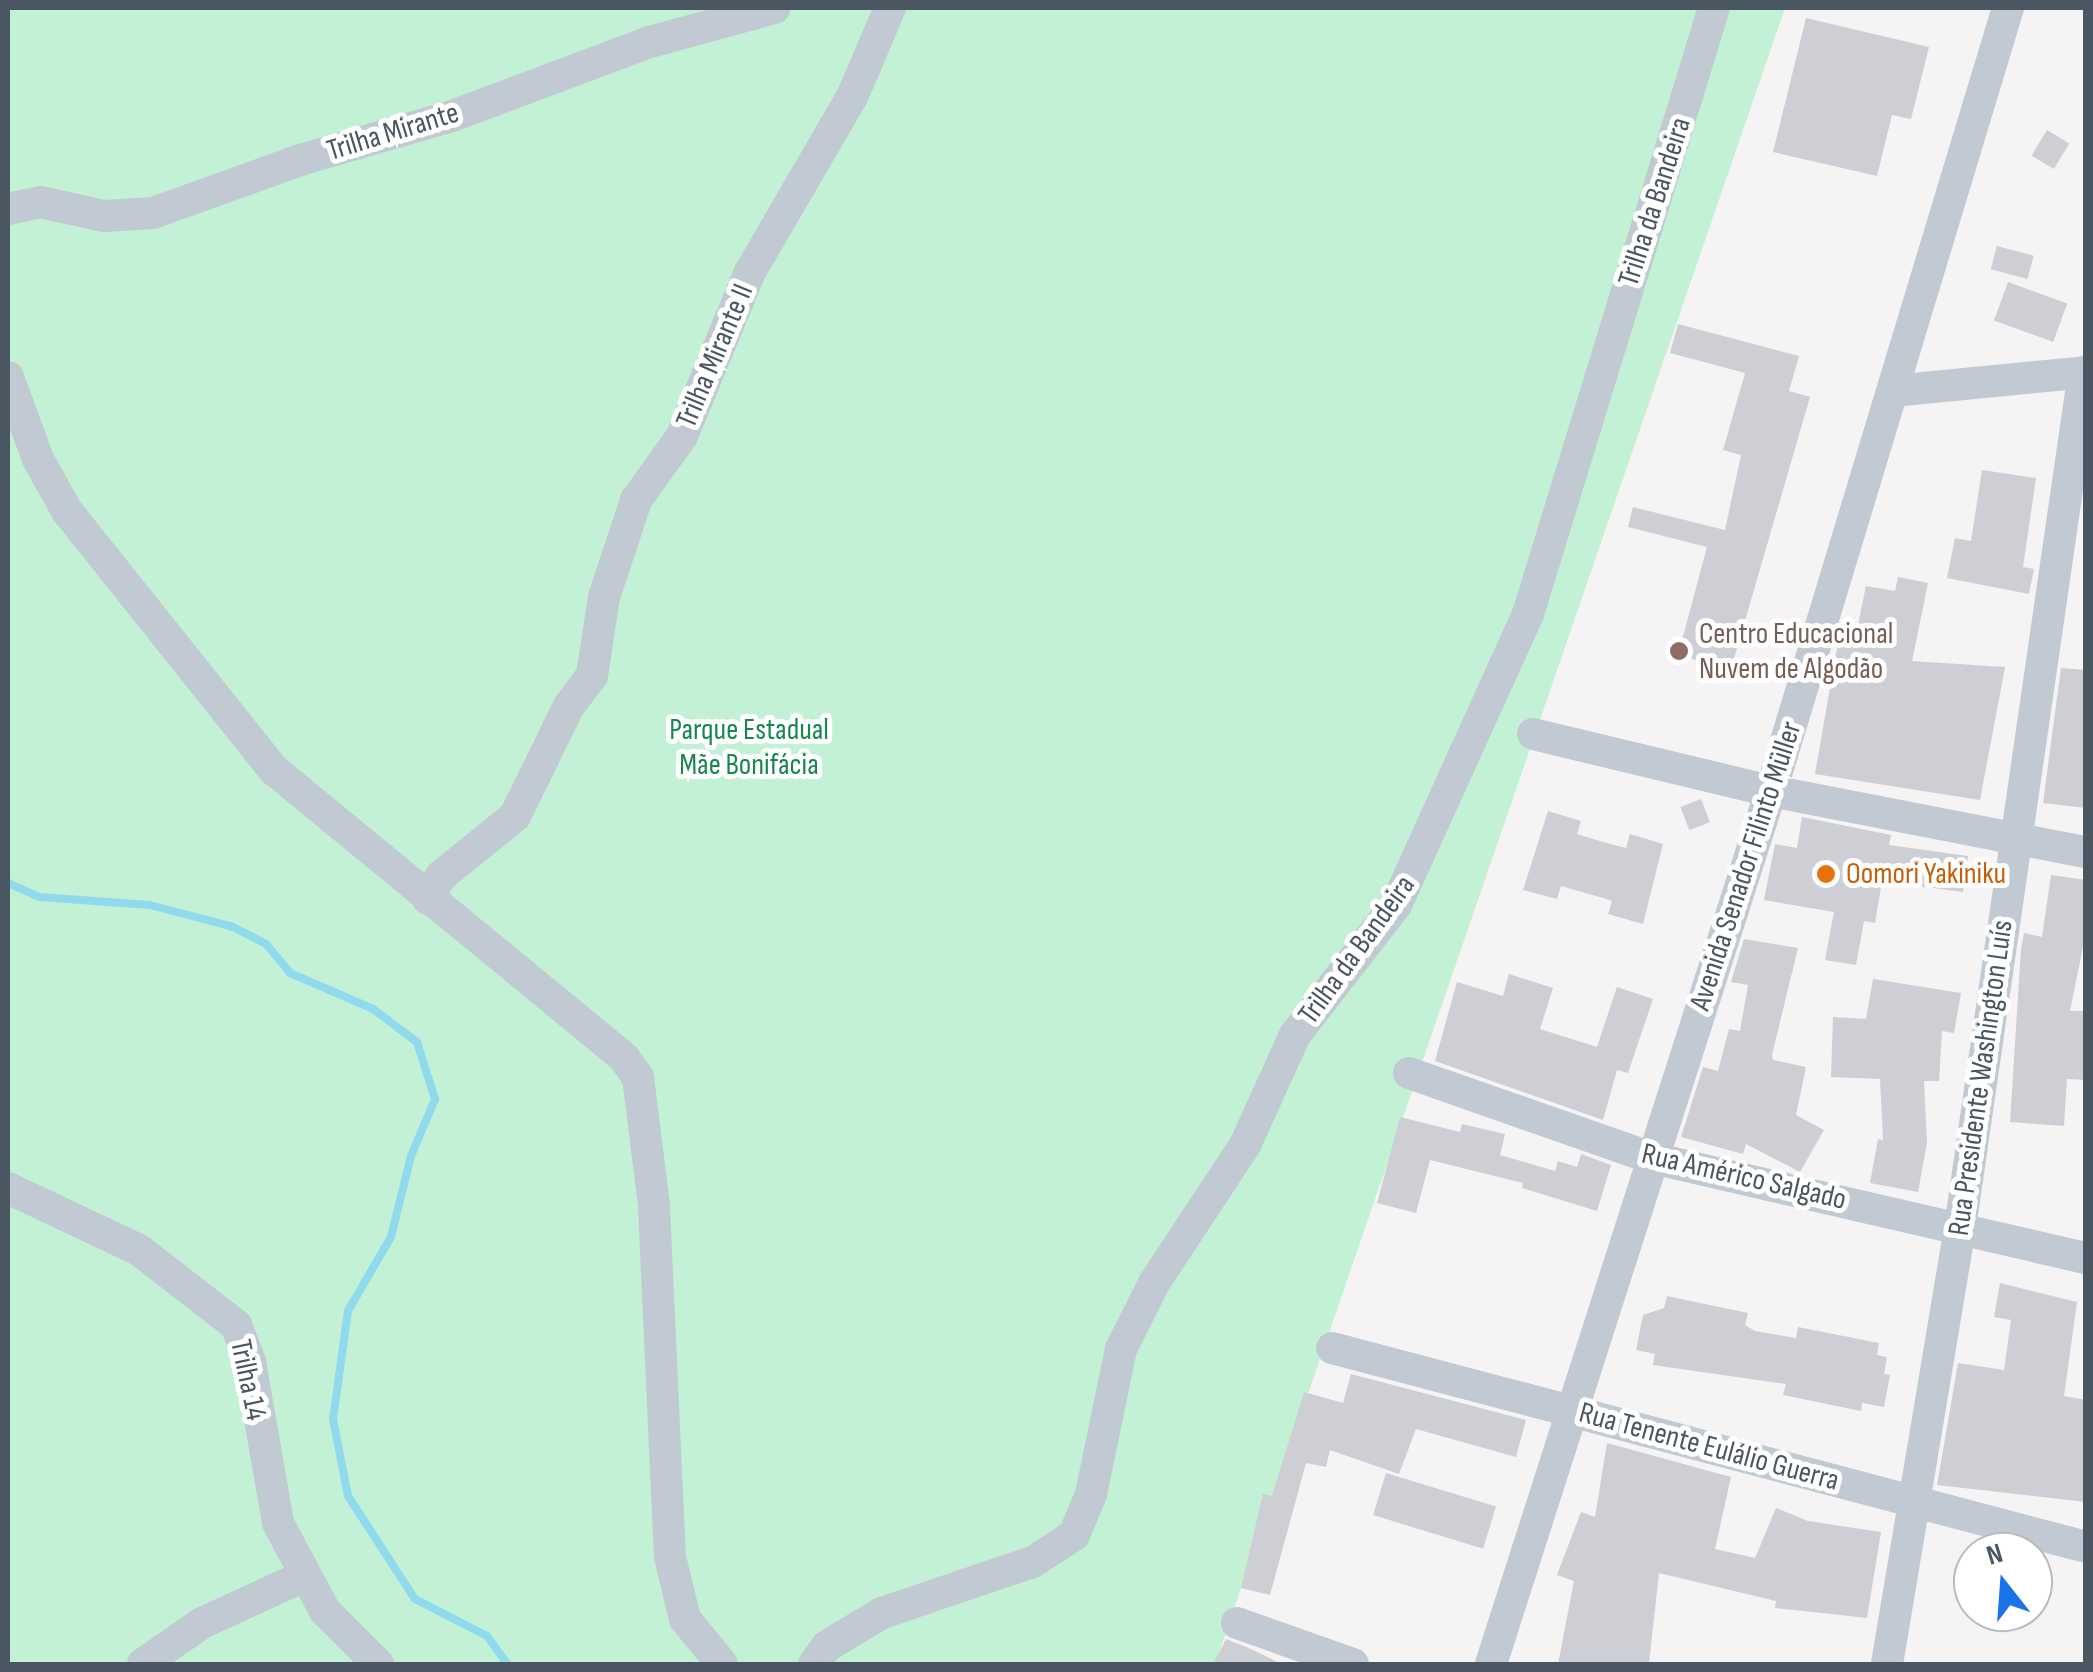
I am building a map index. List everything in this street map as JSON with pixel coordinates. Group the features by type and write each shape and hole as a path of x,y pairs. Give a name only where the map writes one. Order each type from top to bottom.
{"street":[{"name":"Trilha Mirante","path":"8,209 40,202 104,216 153,213 300,160 452,116 650,42 774,8"},
{"name":"Trilha Mirante II","path":"428,900 441,876 515,816 569,706 592,676 604,596 636,500 682,436 750,272 852,98 890,8"},
{"name":"Trilha da Bandeira","path":"814,1664 827,1646 882,1613 1033,1562 1074,1536 1091,1494 1121,1350 1146,1300 1244,1146 1295,1036 1396,905 1528,614 1714,8"},
{"name":"Avenida Senador Filinto Müller","path":"1491,1664 1771,791 2008,8"},
{"path":"1893,391 2085,372"},
{"name":"Rua Presidente Washington Luís","path":"1888,1664 1910,1502 1960,1228 2085,372"},
{"path":"8,378 38,459 131,597 296,794 624,1058 638,1078 654,1206 670,1558 686,1618 722,1664"},
{"path":"1534,734 1771,791 2086,852"},
{"name":"Rua Américo Salgado","path":"1409,1074 1652,1158 2086,1258"},
{"name":"Trilha 14","path":"8,1188 140,1250 188,1282 236,1325 250,1362 278,1523 302,1578 350,1640 378,1664"},
{"name":"Rua Tenente Eulálio Guerra","path":"1332,1348 2086,1547"},
{"path":"143,1664 202,1623 302,1578"},
{"path":"1237,1623 1353,1664"}],"green space":[{"name":"Parque Estadual Mãe Bonifácia","path":"8,8 1785,8 1215,1664 8,1664"}],"building":[{"path":"1806,18 1929,47 1911,119 1892,115 1877,176 1773,152"},
{"path":"2047,130 2069,143 2054,169 2032,156"},
{"path":"1997,246 2034,256 2027,279 1991,269"},
{"path":"2008,282 2067,304 2053,342 1994,321"},
{"path":"1678,324 1799,356 1789,391 1810,397 1731,669 1678,655 1707,547 1628,527 1633,507 1725,530 1741,455 1723,450 1745,373 1670,353"},
{"path":"1982,470 2036,478 2023,567 2034,569 2029,594 1947,578 1955,538 1971,541"},
{"path":"1898,577 1928,583 1912,661 2005,667 1980,800 1815,774 1839,636 1855,639 1866,586 1895,591"},
{"path":"2061,668 2086,670 2086,808 2043,803"},
{"path":"1701,799 1710,822 1689,830 1680,807"},
{"path":"1548,811 1581,821 1577,834 1603,842 1626,848 1630,834 1663,844 1643,924 1608,914 1612,901 1561,886 1557,899 1523,890"},
{"name":"Oomori Yakiniku","path":"1802,817 1891,835 1889,845 1968,856 1963,892 1882,881 1875,923 1864,921 1856,965 1825,960 1834,912 1764,900 1775,844 1797,848"},
{"path":"2051,875 2086,880 2086,932 2070,1011 2086,1011 2086,1080 2067,1079 2064,1126 2010,1122 2021,949 2024,933 2042,937"},
{"path":"1744,939 1798,948 1772,1055 1773,1060 1806,1067 1796,1115 1824,1130 1800,1172 1746,1144 1743,1154 1681,1137 1703,1067 1718,1071 1729,1029 1740,1031 1748,985 1731,982"},
{"path":"1509,974 1553,988 1540,1029 1597,1047 1617,987 1653,999 1628,1073 1617,1070 1603,1120 1435,1061 1457,982 1503,996"},
{"path":"1873,979 1961,993 1954,1033 1942,1031 1939,1081 1924,1081 1927,1143 1918,1192 1870,1183 1878,1139 1883,1140 1880,1079 1831,1077 1833,1017 1866,1019"},
{"path":"1400,1117 1460,1132 1462,1124 1505,1134 1500,1155 1555,1171 1558,1161 1577,1167 1581,1154 1611,1165 1597,1211 1522,1188 1523,1183 1430,1160 1416,1213 1377,1203"},
{"path":"2000,1283 2077,1302 2064,1396 2086,1400 2086,1502 1937,1485 1958,1363 2004,1370 2011,1320 1994,1317"},
{"path":"1667,1296 1748,1313 1745,1325 1755,1331 1796,1338 1798,1327 1879,1343 1877,1355 1887,1357 1884,1374 1890,1375 1884,1407 1862,1403 1861,1411 1783,1395 1786,1384 1653,1365 1655,1354 1636,1350 1643,1315 1664,1308"},
{"path":"1351,1374 1526,1420 1516,1457 1416,1429 1399,1474 1330,1450 1326,1467 1306,1463 1270,1595 1241,1588 1263,1494 1272,1496 1304,1392 1343,1403"},
{"path":"1607,1443 1731,1477 1715,1549 1755,1558 1776,1508 1808,1521 1881,1532 1867,1618 1775,1608 1776,1601 1659,1573 1649,1664 1558,1664 1574,1581 1557,1575 1581,1512 1595,1517"},
{"path":"1386,1473 1496,1507 1483,1549 1373,1515"},
{"path":"1226,1639 1251,1649 1282,1664 1213,1664"}],"waterway":[{"path":"8,883 39,897 150,905 233,927 266,944 290,973 373,1009 417,1042 435,1099 411,1156 391,1237 348,1311 333,1419 348,1496 415,1599 487,1636 507,1664"}],"place":[{"name":"Centro Educacional Nuvem de Algodão","path":"1679,651"},
{"name":"Oomori Yakiniku","path":"1826,874"}]}
